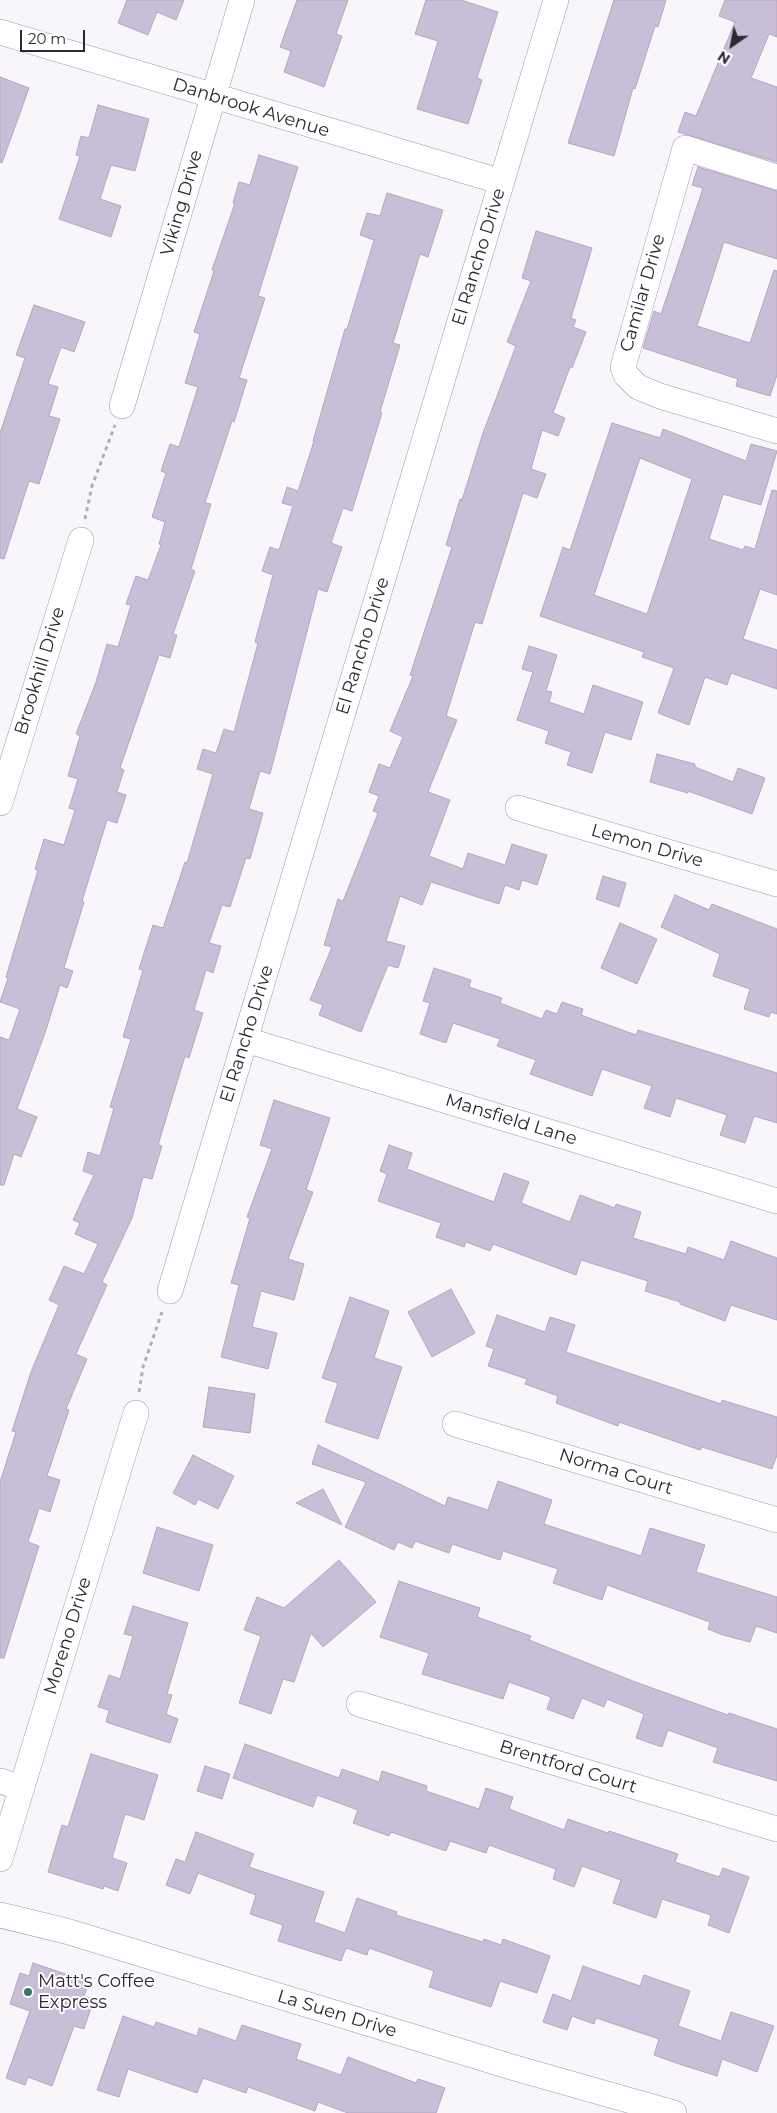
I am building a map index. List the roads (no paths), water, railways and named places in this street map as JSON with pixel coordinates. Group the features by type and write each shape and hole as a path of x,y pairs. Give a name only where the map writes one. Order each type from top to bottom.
{"street":[{"name":"Viking Drive","path":"122,406 242,0"},
{"name":"El Rancho Drive","path":"170,1291 556,0"},
{"name":"Danbrook Avenue","path":"0,32 502,182"},
{"name":"Camilar Drive","path":"777,177 685,148 623,367 626,375 638,387 660,396 777,431"},
{"name":"Brookhill Drive","path":"0,803 81,540"},
{"name":"Lemon Drive","path":"518,808 777,884"},
{"name":"Mansfield Lane","path":"246,1040 777,1201"},
{"name":"Moreno Drive","path":"0,1859 11,1785 136,1413"},
{"name":"Norma Court","path":"455,1424 777,1520"},
{"name":"Brentford Court","path":"359,1704 777,1829"},
{"name":"La Suen Drive","path":"0,1915 66,1931 515,2068 674,2113"}],"place":[{"name":"Matt's Coffee Express","path":"28,1992"}]}
